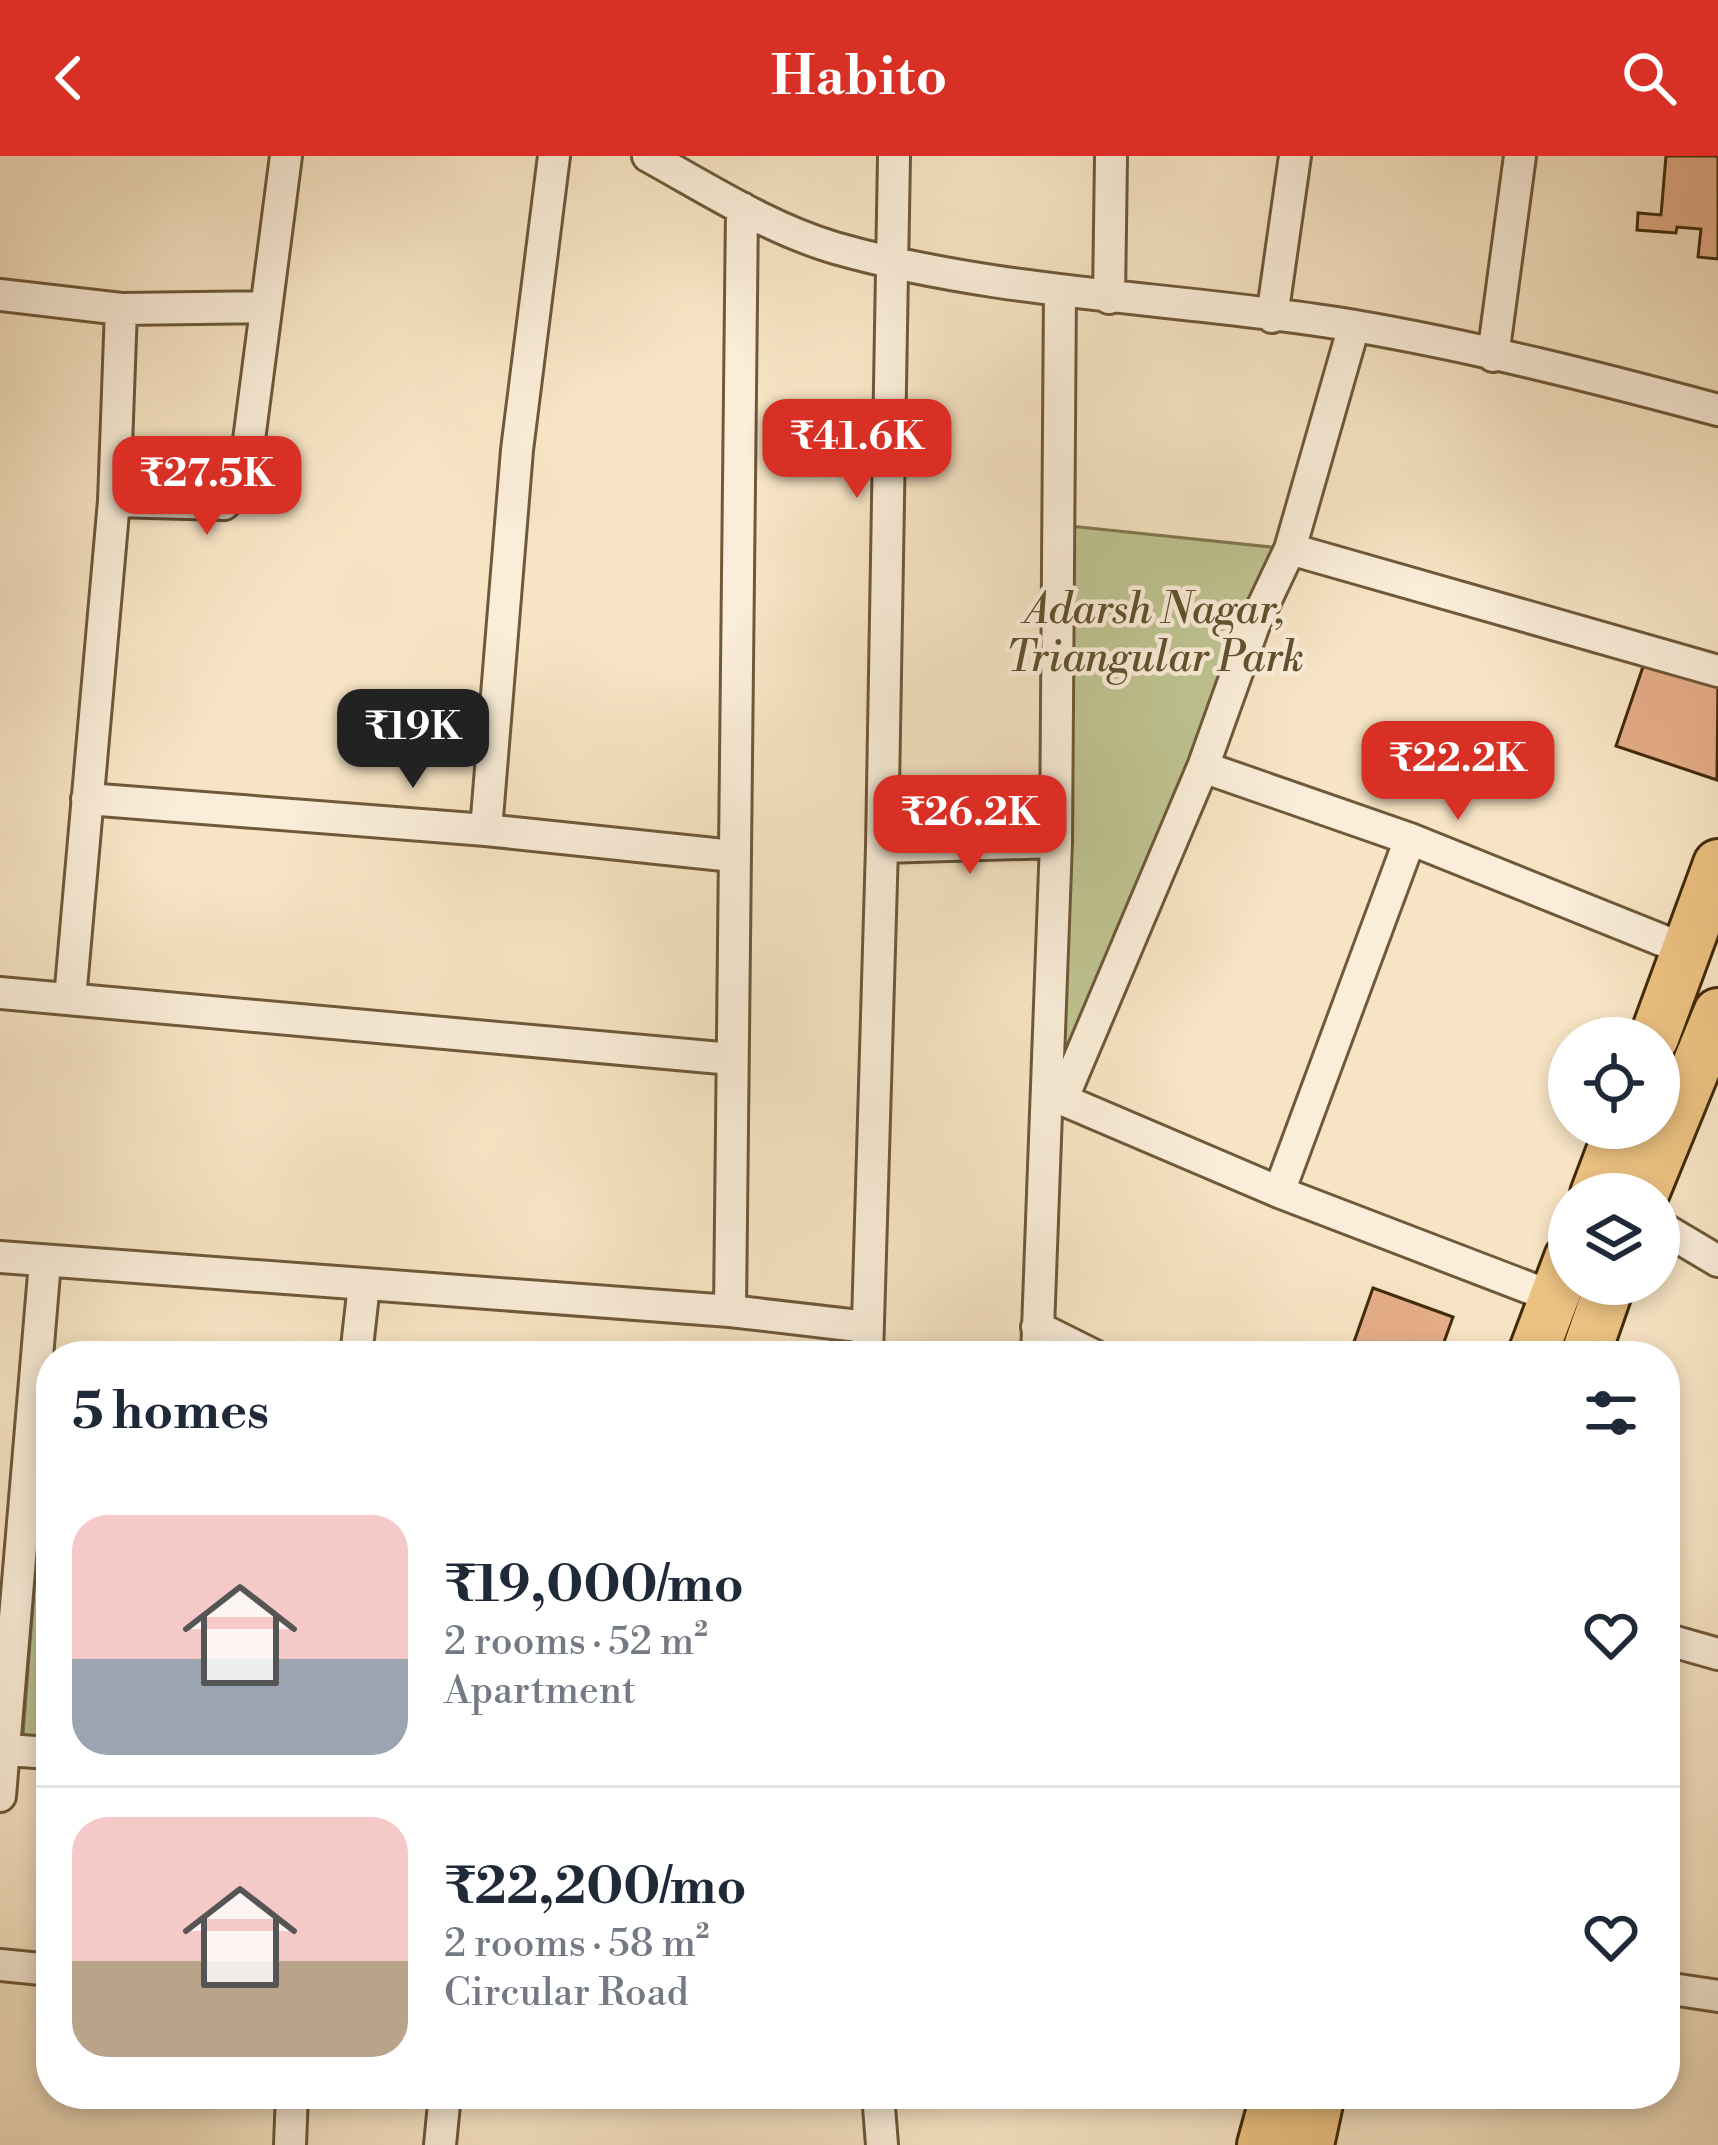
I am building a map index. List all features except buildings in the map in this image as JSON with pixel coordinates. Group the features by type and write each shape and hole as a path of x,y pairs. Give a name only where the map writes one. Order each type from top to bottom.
{"main road":[{"path":"1662,1017 1718,864"},
{"path":"1622,1173 1718,1013"},
{"path":"1538,1341 1551,1305"},
{"path":"1590,1341 1603,1305"},
{"path":"1262,2145 1272,2109"},
{"path":"1309,2145 1317,2109"}],"street":[{"path":"114,502 217,505 238,494 244,479 286,156"},
{"path":"487,830 517,451 554,156"},
{"path":"648,156 812,240 895,262 1109,298 1354,326 1718,410"},
{"path":"867,1341 882,847 894,156"},
{"path":"1109,298 1111,156"},
{"path":"1272,317 1295,156"},
{"path":"1493,356 1520,156"},
{"path":"730,1311 742,208"},
{"path":"1037,1341 1053,1096 1060,291"},
{"path":"0,296 121,308 266,307"},
{"path":"70,1000 114,502 121,308"},
{"path":"1053,1096 1203,767 1254,625 1290,549 1354,326"},
{"path":"1290,549 1718,671"},
{"path":"1203,767 1410,839 1686,950"},
{"path":"87,799 487,830 733,856"},
{"path":"1279,1192 1410,839"},
{"path":"882,847 1056,842"},
{"path":"0,993 732,1059"},
{"path":"1053,1096 1279,1192 1548,1273"},
{"path":"1680,1238 1718,1261"},
{"path":"0,1257 730,1311 863,1341"},
{"path":"39,1341 46,1262"},
{"path":"358,1341 364,1285"},
{"path":"0,1796 36,1381"},
{"path":"1680,1644 1718,1654"},
{"path":"5,1750 36,1752"},
{"path":"0,1966 36,1969"},
{"path":"1680,1990 1718,1996"},
{"path":"290,2145 291,2109"},
{"path":"440,2145 444,2109"},
{"path":"879,2109 882,2145"}],"green space":[{"name":"Adarsh Nagar, Triangular Park","path":"1060,525 1290,549 1062,1100"},
{"path":"36,1562 36,1737 23,1736"}]}
